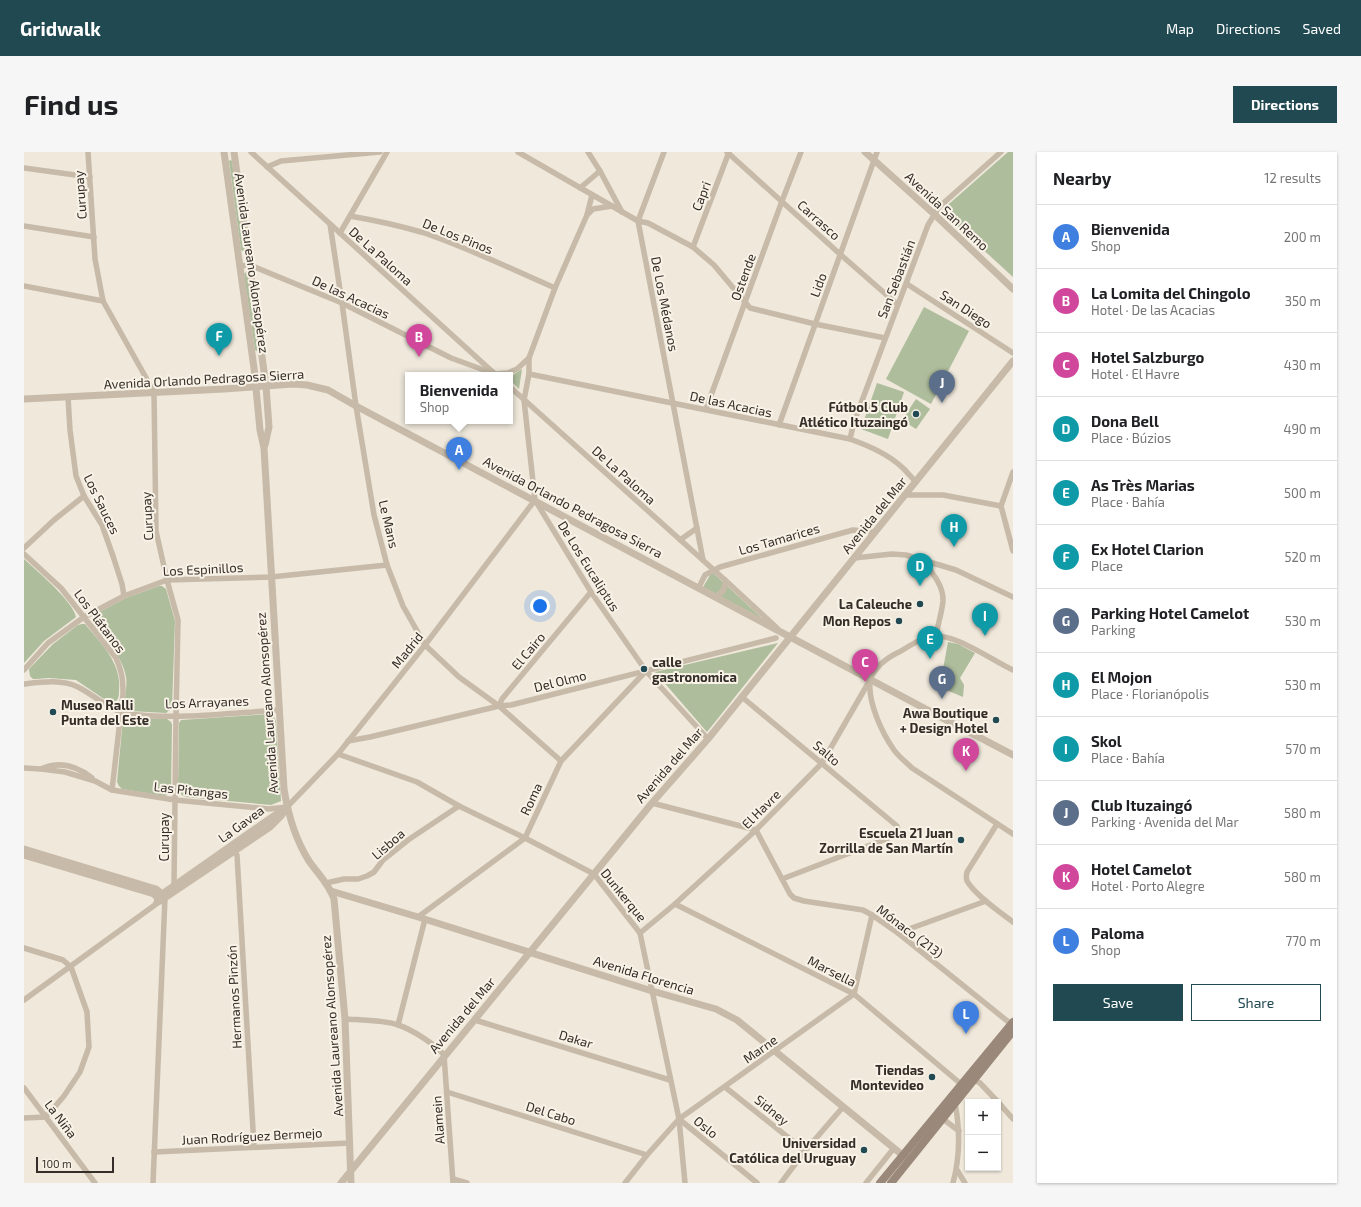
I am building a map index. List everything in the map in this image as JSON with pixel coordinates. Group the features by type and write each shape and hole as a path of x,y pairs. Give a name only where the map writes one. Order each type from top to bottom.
{"main road":[{"path":"891,1183 943,1119 971,1078 1012,1026"},
{"path":"880,1183 961,1084 971,1078"}],"street":[{"name":"Curupay","path":"88,152 95,259 103,301 154,392 156,531 178,620 175,800 176,888"},
{"name":"Avenida Laureano Alonsopérez","path":"224,152 264,448 284,789 287,807 294,831 302,849 331,891 336,909 345,1019 352,1183"},
{"name":"Avenida Laureano Alonsopérez","path":"234,152 266,386 269,427 264,448"},
{"name":"De La Paloma","path":"251,152 494,372"},
{"path":"266,166 281,160 380,152"},
{"path":"340,233 387,152"},
{"path":"518,152 638,221 648,223 693,247 714,265 750,308 815,324 885,338"},
{"path":"588,152 622,212"},
{"path":"638,221 664,152"},
{"name":"Ostende","path":"706,409 801,152"},
{"name":"Avenida San Remo","path":"865,152 934,214 1013,289"},
{"name":"Lido","path":"779,425 877,152"},
{"name":"San Sebastián","path":"850,438 854,422 897,304 907,284 928,225 939,207 1001,152"},
{"name":"Carrasco","path":"728,153 897,304"},
{"name":"Capri","path":"693,247 728,153"},
{"path":"24,168 90,177"},
{"path":"580,188 600,171"},
{"name":"De Los Eucaliptus","path":"592,195 587,215 555,288 529,358 529,374 524,400 535,500 591,592 646,671 708,739"},
{"path":"587,215 593,209 612,206"},
{"name":"De Los Pinos","path":"350,216 396,225 421,232 555,288"},
{"name":"De Los Médanos","path":"638,221 697,528 705,562"},
{"name":"Le Mans","path":"330,224 356,406 374,515 387,565 403,606 425,645 459,677 499,706 561,761"},
{"path":"24,226 94,237"},
{"name":"De las Acacias","path":"240,266 250,265 342,303 451,358 490,372"},
{"name":"San Diego","path":"907,284 1013,352"},
{"path":"24,286 103,301"},
{"path":"252,356 262,355"},
{"path":"512,372 529,358"},
{"name":"Avenida del Mar","path":"341,1183 444,1055 475,1020 652,803 708,739 1013,361"},
{"name":"De las Acacias","path":"529,374 850,438 870,446 887,456 902,467 916,482"},
{"name":"Avenida Orlando Pedragosa Sierra","path":"24,399 293,384 307,385 328,390 1013,755"},
{"name":"De La Paloma","path":"513,390 780,630"},
{"name":"Los Sauces","path":"68,397 70,430 76,476 84,496 102,525 122,584 124,596"},
{"path":"259,418 268,417"},
{"path":"1013,472 1001,506 1013,551"},
{"path":"904,495 916,494 943,496 1001,506"},
{"path":"24,548 54,520 84,496"},
{"name":"Madrid","path":"287,807 338,754 425,645 535,500"},
{"path":"680,540 697,528"},
{"name":"Los Tamarices","path":"705,575 713,570 853,530 874,532"},
{"name":"Los Plátanos","path":"24,554 61,588 116,658 122,671 123,681 112,790"},
{"path":"854,558 906,554 956,570 1013,597"},
{"path":"920,558 931,571 939,585 943,599 936,636 960,641 999,664 1013,670"},
{"path":"699,587 705,575 705,562"},
{"name":"Los Espinillos","path":"24,670 48,643 84,617 124,596 167,580 271,577 387,565"},
{"path":"716,596 723,592 725,588 725,580"},
{"name":"El Cairo","path":"499,706 502,699 591,592"},
{"name":"El Havre","path":"640,933 675,904 756,830 822,764 876,668 893,654 926,637 936,636"},
{"name":"Del Olmo","path":"348,741 499,706 511,705 776,638"},
{"name":"Roma","path":"422,918 525,838 561,761 646,671"},
{"path":"870,680 870,690 874,709 882,730 894,750 912,768 1013,834"},
{"name":"Los Arrayanes","path":"24,684 44,682 77,686 120,712 129,714 176,716 279,710"},
{"name":"Salto","path":"742,697 897,826 898,832 894,836 782,879"},
{"name":"Dunkerque","path":"338,754 417,782 459,806 594,874 640,933 679,1119 685,1183"},
{"name":"Las Pitangas","path":"24,768 65,772 95,781 112,790 175,800 269,809 287,807"},
{"path":"652,803 756,830"},
{"name":"Lisboa","path":"326,883 344,879 358,879 374,872 383,860 403,844 459,806"},
{"name":"La Gavea","path":"24,1000 71,967 176,888 233,849 287,807"},
{"path":"997,824 966,872 966,877 968,883 986,901 1013,922"},
{"name":"Mónaco (213)","path":"756,830 790,894 794,898 804,901 863,910 872,915 898,933 1012,1026"},
{"path":"24,849 156,889 161,900 153,1183"},
{"name":"Hermanos Pinzón","path":"233,849 237,856 254,1147"},
{"path":"24,855 154,894 161,900"},
{"name":"Avenida Florencia","path":"331,891 422,918 652,991 716,1009 737,1020 909,1161"},
{"path":"898,933 986,901"},
{"name":"Marsella","path":"675,904 854,994 961,1084"},
{"path":"854,994 872,915"},
{"path":"398,1025 422,918"},
{"path":"24,948 63,960 71,967 87,1012 89,1047 80,1072 64,1096 46,1116 24,1118"},
{"name":"Marne","path":"626,1183 648,1154 679,1119 854,994"},
{"path":"345,1019 398,1025 426,1040 439,1049 444,1055"},
{"name":"Dakar","path":"475,1020 670,1080"},
{"name":"Alamein","path":"444,1055 453,1181"},
{"path":"971,1078 980,1083 995,1099"},
{"name":"Sidney","path":"725,1087 805,1151"},
{"name":"La Niña","path":"24,1088 95,1183"},
{"name":"Del Cabo","path":"447,1092 648,1154"},
{"path":"953,1183 957,1170 959,1131 955,1103"},
{"path":"1001,1105 1013,1119"},
{"path":"781,1183 805,1151 843,1107"},
{"name":"Oslo","path":"679,1119 757,1183"},
{"path":"943,1119 959,1131"},
{"name":"Juan Rodríguez Bermejo","path":"154,1152 350,1143"},
{"path":"866,1183 894,1148"},
{"path":"957,1170 965,1183"},
{"path":"453,1181 467,1183"}],"green space":[{"path":"1008,152 1013,152 1013,277 941,211"},
{"path":"230,160 232,161 245,251 241,250"},
{"path":"246,272 248,273 259,351 255,350 244,274"},
{"path":"924,307 969,331 931,404 886,379"},
{"path":"522,369 519,389 513,383 513,375"},
{"path":"877,383 904,392 888,439 861,429"},
{"name":"Fútbol 5 Club Atlético Ituzaingó","path":"916,399 930,409 916,429 902,420"},
{"path":"24,559 62,595 73,610 76,617 44,641 24,663"},
{"path":"712,572 763,619 703,587"},
{"path":"159,586 166,589 175,621 172,707 166,713 130,711 126,708 125,704 126,677 121,662 113,649 93,624 92,618 94,615 126,598"},
{"path":"85,624 109,654 114,663 119,681 119,696 115,702 110,703 76,680 49,678 33,679 30,676 29,669 53,644 78,625"},
{"path":"948,642 958,644 975,653 960,678 964,685 963,697 937,686 941,680"},
{"path":"778,643 707,732 655,672"},
{"path":"270,714 276,721 281,801 271,805 185,797 179,793 179,723 181,720"},
{"path":"125,717 167,719 171,722 171,790 170,793 165,796 122,789 119,786 117,782 123,719"}],"place":[{"name":"Ex Hotel Clarion","path":"219,356"},
{"name":"La Lomita del Chingolo","path":"419,357"},
{"name":"Club Ituzaingó","path":"942,403"},
{"name":"Fútbol 5 Club Atlético Ituzaingó","path":"916,414"},
{"name":"Bienvenida","path":"459,470"},
{"name":"El Mojon","path":"954,547"},
{"name":"Dona Bell","path":"920,586"},
{"name":"La Caleuche","path":"920,604"},
{"name":"Mon Repos","path":"899,621"},
{"name":"Skol","path":"985,636"},
{"name":"As Très Marias","path":"930,659"},
{"name":"calle gastronomica","path":"644,669"},
{"name":"Hotel Salzburgo","path":"865,682"},
{"name":"Parking Hotel Camelot","path":"942,699"},
{"name":"Museo Ralli Punta del Este","path":"53,712"},
{"name":"Awa Boutique + Design Hotel","path":"996,720"},
{"name":"Hotel Camelot","path":"966,771"},
{"name":"Escuela 21 Juan Zorrilla de San Martín","path":"961,840"},
{"name":"Paloma","path":"966,1034"},
{"name":"Tiendas Montevideo","path":"932,1077"},
{"name":"Universidad Católica del Uruguay","path":"864,1150"}]}
